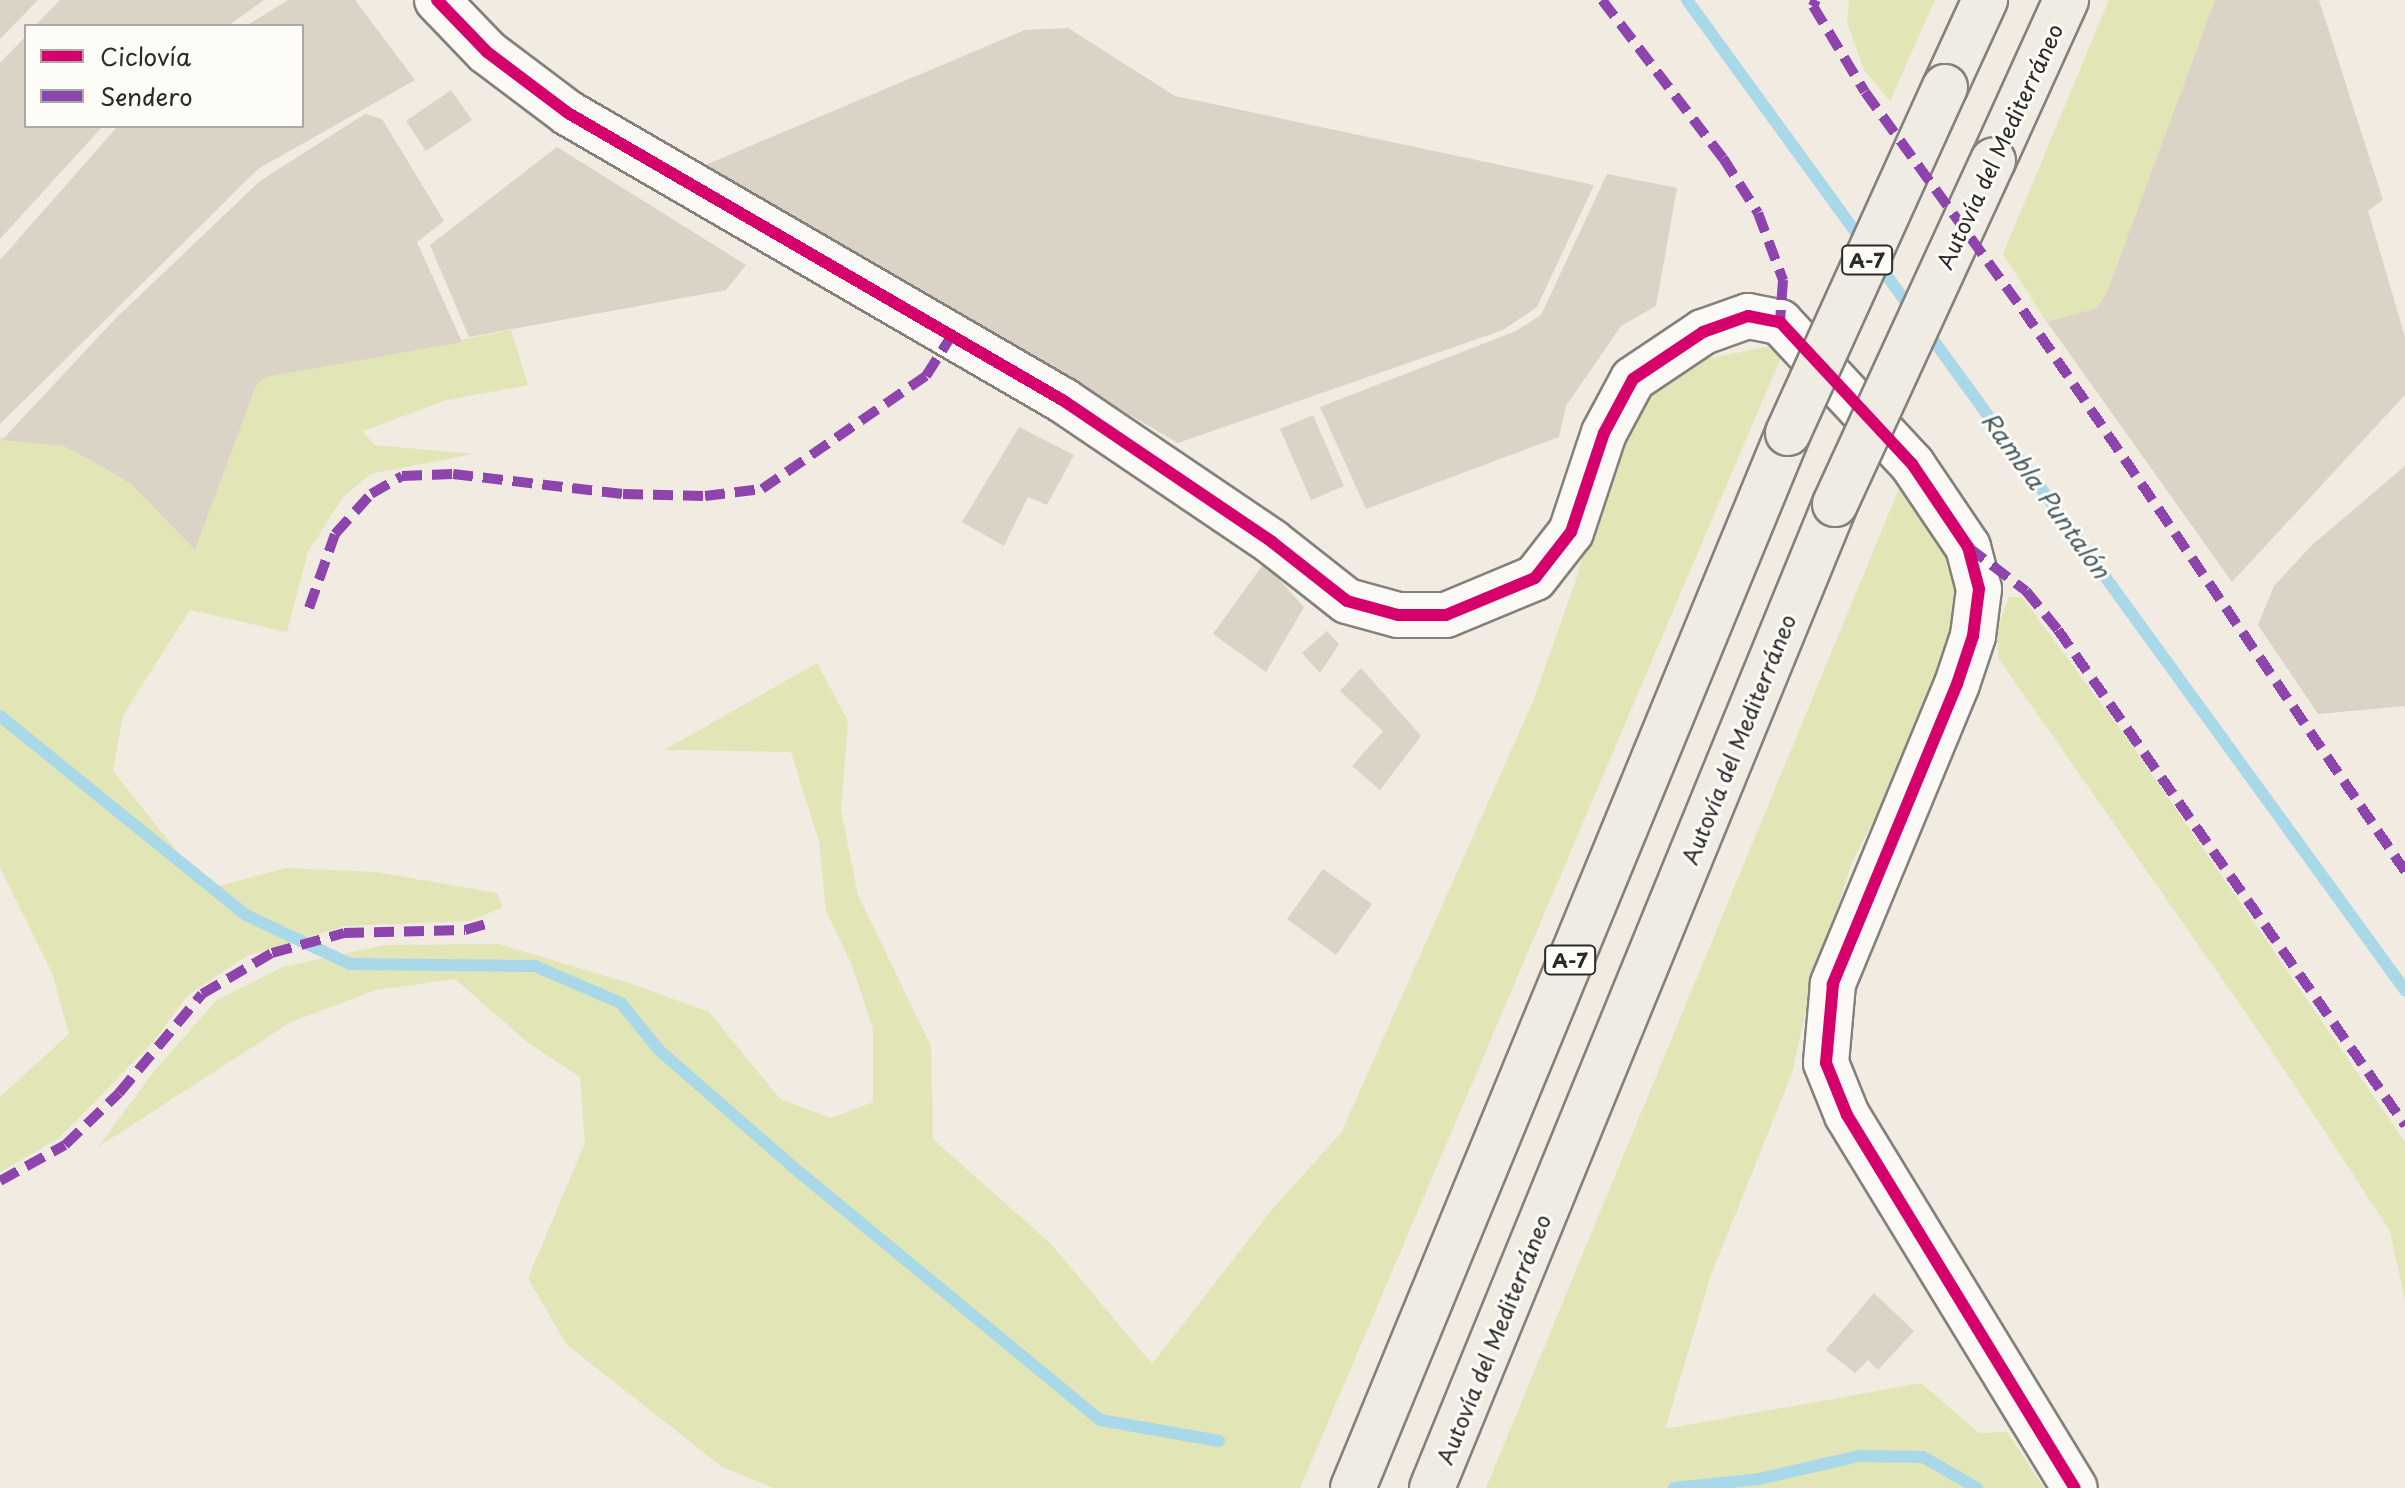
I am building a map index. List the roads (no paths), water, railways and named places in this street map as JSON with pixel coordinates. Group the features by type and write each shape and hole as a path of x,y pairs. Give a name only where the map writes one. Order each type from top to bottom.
{"highway":[{"name":"A-7","path":"1353,1488 1788,433 1985,0"},
{"name":"Autovía del Mediterráneo","path":"1432,1488 1835,504 2066,0"}],"street":[{"path":"437,0 487,52 568,113 1064,401 1272,542 1347,601 1398,615 1446,615 1535,578 1571,532 1604,433 1633,379 1703,332 1748,316 1780,322 1912,464 1968,547 1979,589 1973,636 1957,684 1833,984 1826,1063 1847,1115 2075,1488"}],"waterway":[{"name":"Rambla Puntalón","path":"1687,0 1864,244"},
{"name":"Rambla Puntalón","path":"1877,262 1913,312"},
{"name":"Rambla Puntalón","path":"1926,330 2405,990"},
{"path":"0,716 246,915 350,964 535,966 621,1003 659,1050 793,1167 1100,1420 1219,1441"},
{"path":"1674,1488 1759,1479 1859,1456 1923,1457 1977,1488"}]}
